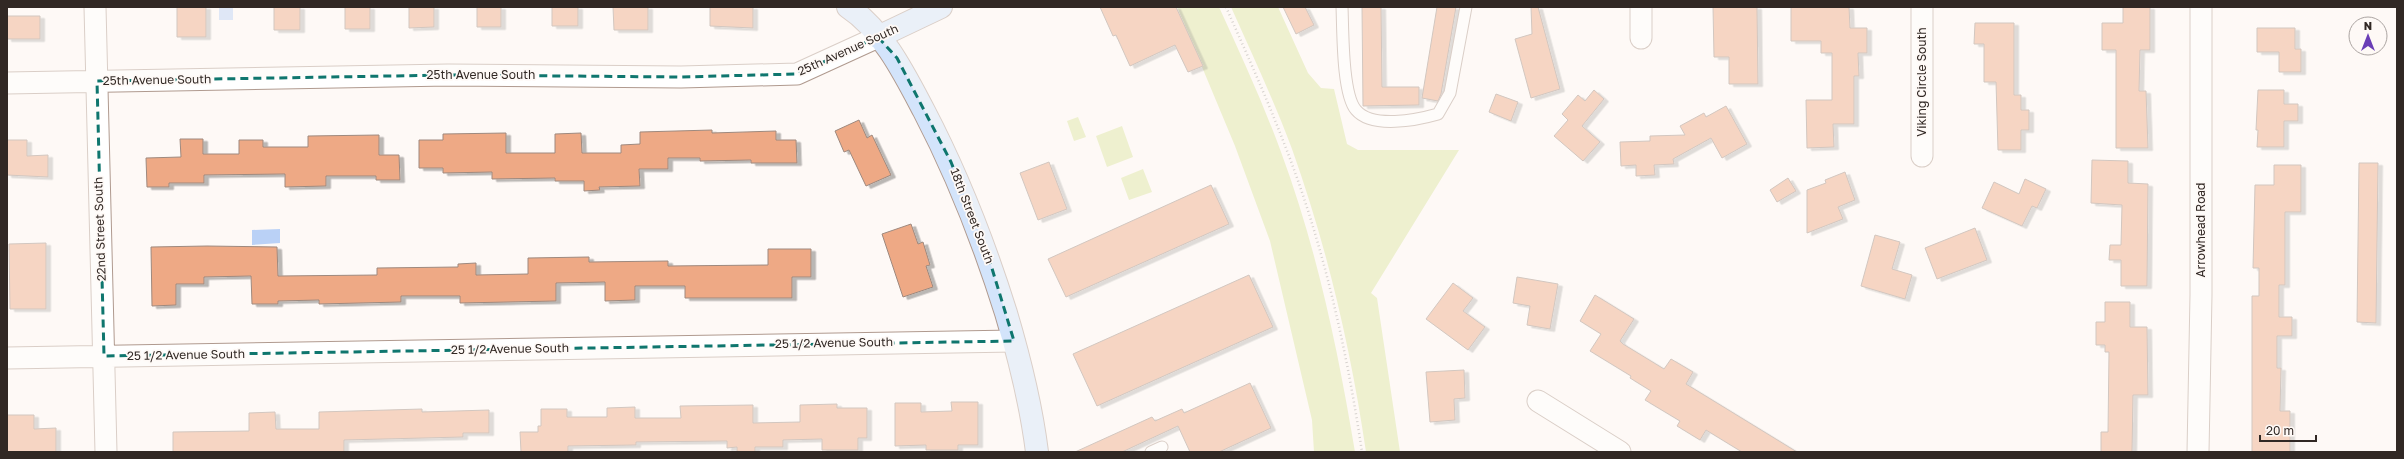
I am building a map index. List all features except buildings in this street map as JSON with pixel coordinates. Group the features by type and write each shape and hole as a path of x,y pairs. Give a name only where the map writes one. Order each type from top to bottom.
{"street":[{"name":"22nd Street South","path":"95,7 106,452"},
{"name":"18th Street South","path":"848,7 858,13 897,58 951,162 987,252 1014,341 1032,409 1037,452"},
{"name":"25th Avenue South","path":"7,82 448,75 681,77 797,74 941,7"},
{"path":"1641,7 1641,38"},
{"name":"Viking Circle South","path":"1922,7 1922,156"},
{"name":"Arrowhead Road","path":"2198,452 2201,294 2201,7"},
{"name":"25 1/2 Avenue South","path":"7,358 1014,341"},
{"path":"1538,401 1620,452"}],"lane":[{"path":"1342,7 1345,67 1348,91 1356,110 1372,119 1410,122 1438,114 1450,93 1466,7"},
{"path":"1151,452 1162,447"}],"path":[{"path":"1226,7 1283,139 1321,257 1337,316 1354,395 1362,452"}],"highlighted area":[{"path":"878,37 897,58 951,162 987,252 1014,341 104,356 97,81 448,75 681,77 797,74"}],"green space":[{"path":"1177,7 1219,7 1267,115 1294,189 1316,263 1334,338 1355,452 1314,452 1312,420 1270,241 1235,146"},
{"path":"1231,7 1278,7 1308,73 1321,88 1334,89 1347,144 1358,150 1459,150 1371,293 1377,298 1400,452 1366,452 1345,337 1327,261 1305,186 1285,131"},
{"path":"1078,117 1086,137 1074,141 1067,121"},
{"path":"1122,126 1133,157 1107,167 1096,136"},
{"path":"1143,169 1152,192 1129,200 1121,178"}],"water":[{"path":"219,7 233,7 233,20 219,20"},
{"path":"280,229 280,243 252,245 252,230"}]}
